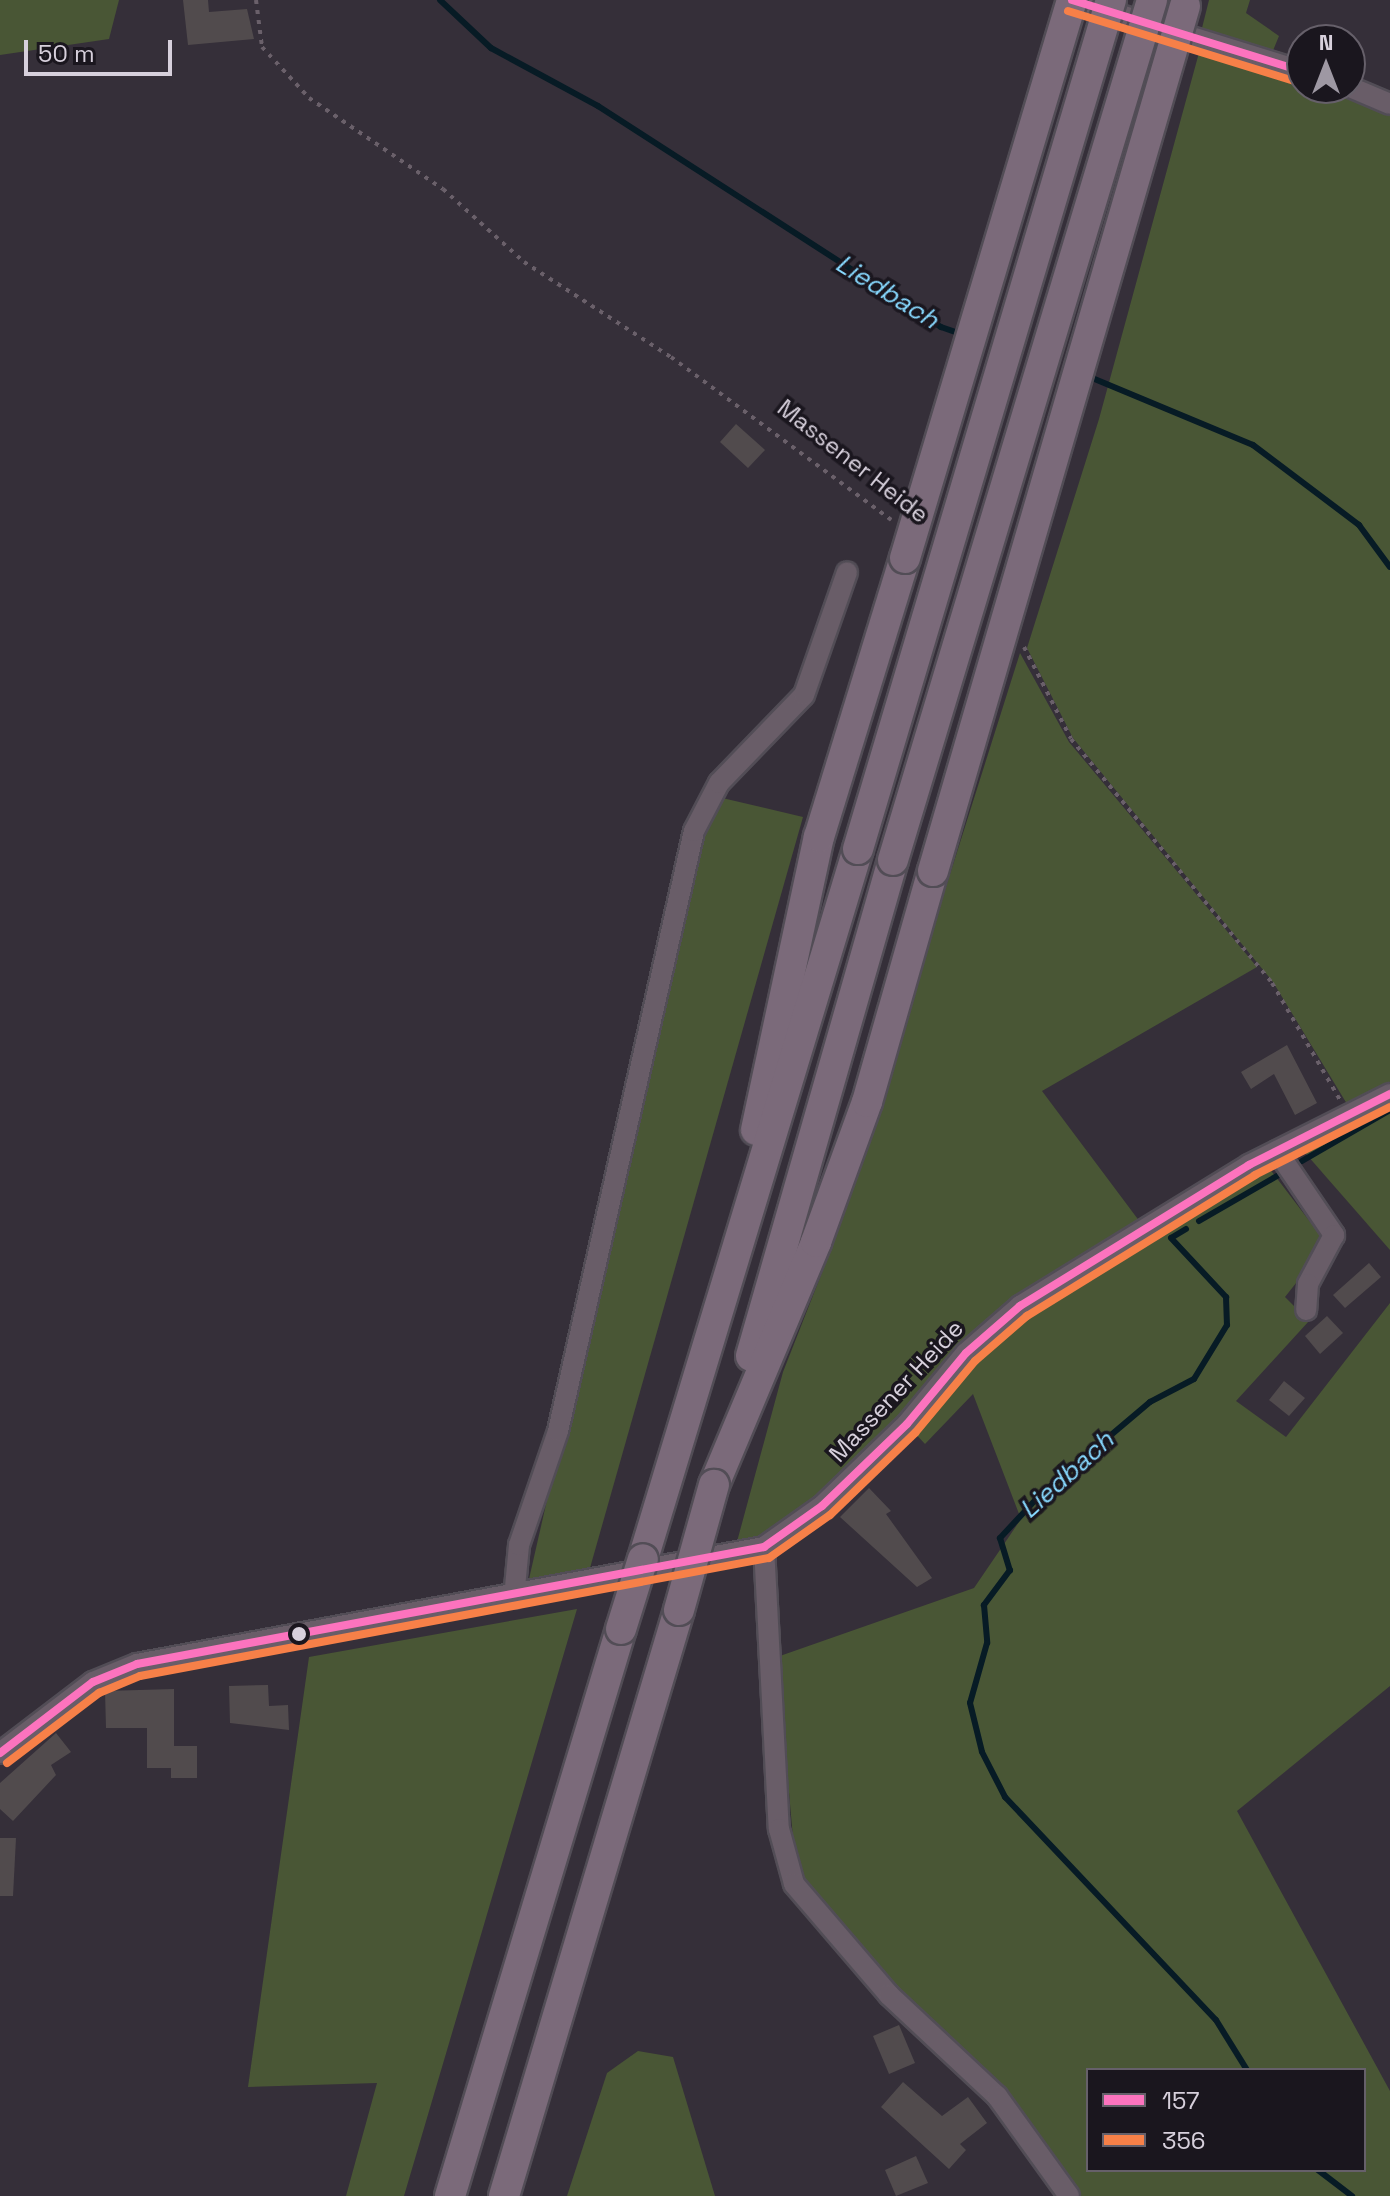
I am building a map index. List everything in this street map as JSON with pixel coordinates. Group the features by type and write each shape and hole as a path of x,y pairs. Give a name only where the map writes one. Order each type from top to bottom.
{"highway":[{"path":"735,1254 774,1028 819,837 1072,0"},
{"path":"450,2196 858,849 1111,0"},
{"path":"504,2196 679,1610 893,860 1152,0"},
{"path":"714,1485 857,1130 1186,3"}],"street":[{"path":"1072,0 1286,66"},
{"path":"1366,94 1390,104"},
{"path":"514,1598 519,1545 558,1431 694,831 719,783 804,695 847,572"},
{"name":"Massener Heide","path":"0,1753 93,1682 137,1664 514,1598 764,1547 833,1496 1000,1321 1277,1151 1390,1094"},
{"path":"1277,1151 1334,1235 1308,1284 1306,1310"},
{"path":"764,1547 779,1829 794,1884 889,1995 997,2096 1069,2196"}],"path":[{"name":"Massener Heide","path":"256,0 262,47 309,98 443,189 524,262 671,357 903,530"},
{"path":"1019,637 1071,739 1272,983 1348,1113"}],"green space":[{"path":"0,0 119,0 109,39 0,55"},
{"path":"1209,0 1250,0 1246,13 1279,36 1272,53 1201,32"},
{"path":"1200,49 1286,78 1286,104 1363,104 1390,113 1390,1085 1347,1104 1273,982 1073,738 1027,648 1099,419"},
{"path":"1020,653 1069,742 1257,967 1042,1091 1143,1226 1018,1300 818,1500 762,1540 735,1549 783,1372 832,1247"},
{"path":"718,797 803,817 590,1568 529,1579 698,837"},
{"path":"1390,1102 1390,1250 1300,1147"},
{"path":"1266,1164 1327,1244 1285,1297 1309,1321 1236,1401 1286,1437 1390,1303 1390,1686 1237,1811 1390,2091 1390,2196 1069,2196 797,1883 777,1657 974,1588 1021,1519 973,1394 925,1444 911,1429 993,1334"},
{"path":"577,1609 404,2196 346,2196 377,2083 248,2087 309,1657"},
{"path":"638,2051 673,2057 715,2196 567,2196 607,2073"}],"building":[{"path":"183,0 208,0 209,12 247,9 254,39 188,45"},
{"path":"736,424 765,450 748,468 720,442"},
{"path":"1287,1045 1317,1103 1295,1115 1274,1074 1251,1089 1241,1072"},
{"path":"1369,1263 1381,1277 1345,1308 1333,1295"},
{"path":"1327,1316 1343,1333 1320,1354 1305,1336"},
{"path":"1284,1381 1305,1398 1289,1416 1269,1400"},
{"path":"869,1488 891,1511 886,1514 932,1578 917,1587 840,1517"},
{"path":"268,1685 269,1706 288,1705 289,1730 230,1723 229,1686"},
{"path":"174,1689 174,1746 197,1746 197,1778 171,1778 171,1768 147,1768 147,1728 106,1728 105,1691"},
{"path":"56,1733 71,1752 51,1765 56,1775 13,1821 0,1809 0,1783"},
{"path":"0,1838 16,1838 13,1896 0,1896"},
{"path":"899,2025 915,2063 889,2074 873,2036"},
{"path":"903,2082 942,2116 968,2097 987,2123 960,2144 966,2150 949,2169 881,2107"},
{"path":"916,2156 928,2183 896,2196 885,2170"}],"waterway":[{"name":"Liedbach","path":"440,0 491,48 598,106 941,327 964,335"},
{"name":"Liedbach","path":"1085,375 1253,445 1359,525 1390,567"},
{"name":"Liedbach","path":"1302,1161 1390,1110"},
{"name":"Liedbach","path":"1199,1221 1284,1172"},
{"name":"Liedbach","path":"1186,1229 1171,1238 1226,1297 1227,1325 1194,1379 1150,1402 1040,1495 1000,1538 1010,1570 984,1605 987,1643 970,1703 982,1752 1005,1797 1216,2020 1246,2068"},
{"name":"Liedbach","path":"1321,2172 1352,2196"}],"transit line":[{"name":"157","path":"1072,0 1286,66"},
{"name":"356","path":"1068,11 1286,78"},
{"name":"157","path":"0,1753 93,1682 137,1664 764,1547 822,1506 907,1424 966,1353 1020,1306 1249,1165 1390,1094"},
{"name":"356","path":"7,1763 99,1693 140,1676 769,1558 830,1515 915,1433 975,1361 1027,1316 1255,1175 1390,1107"}]}
